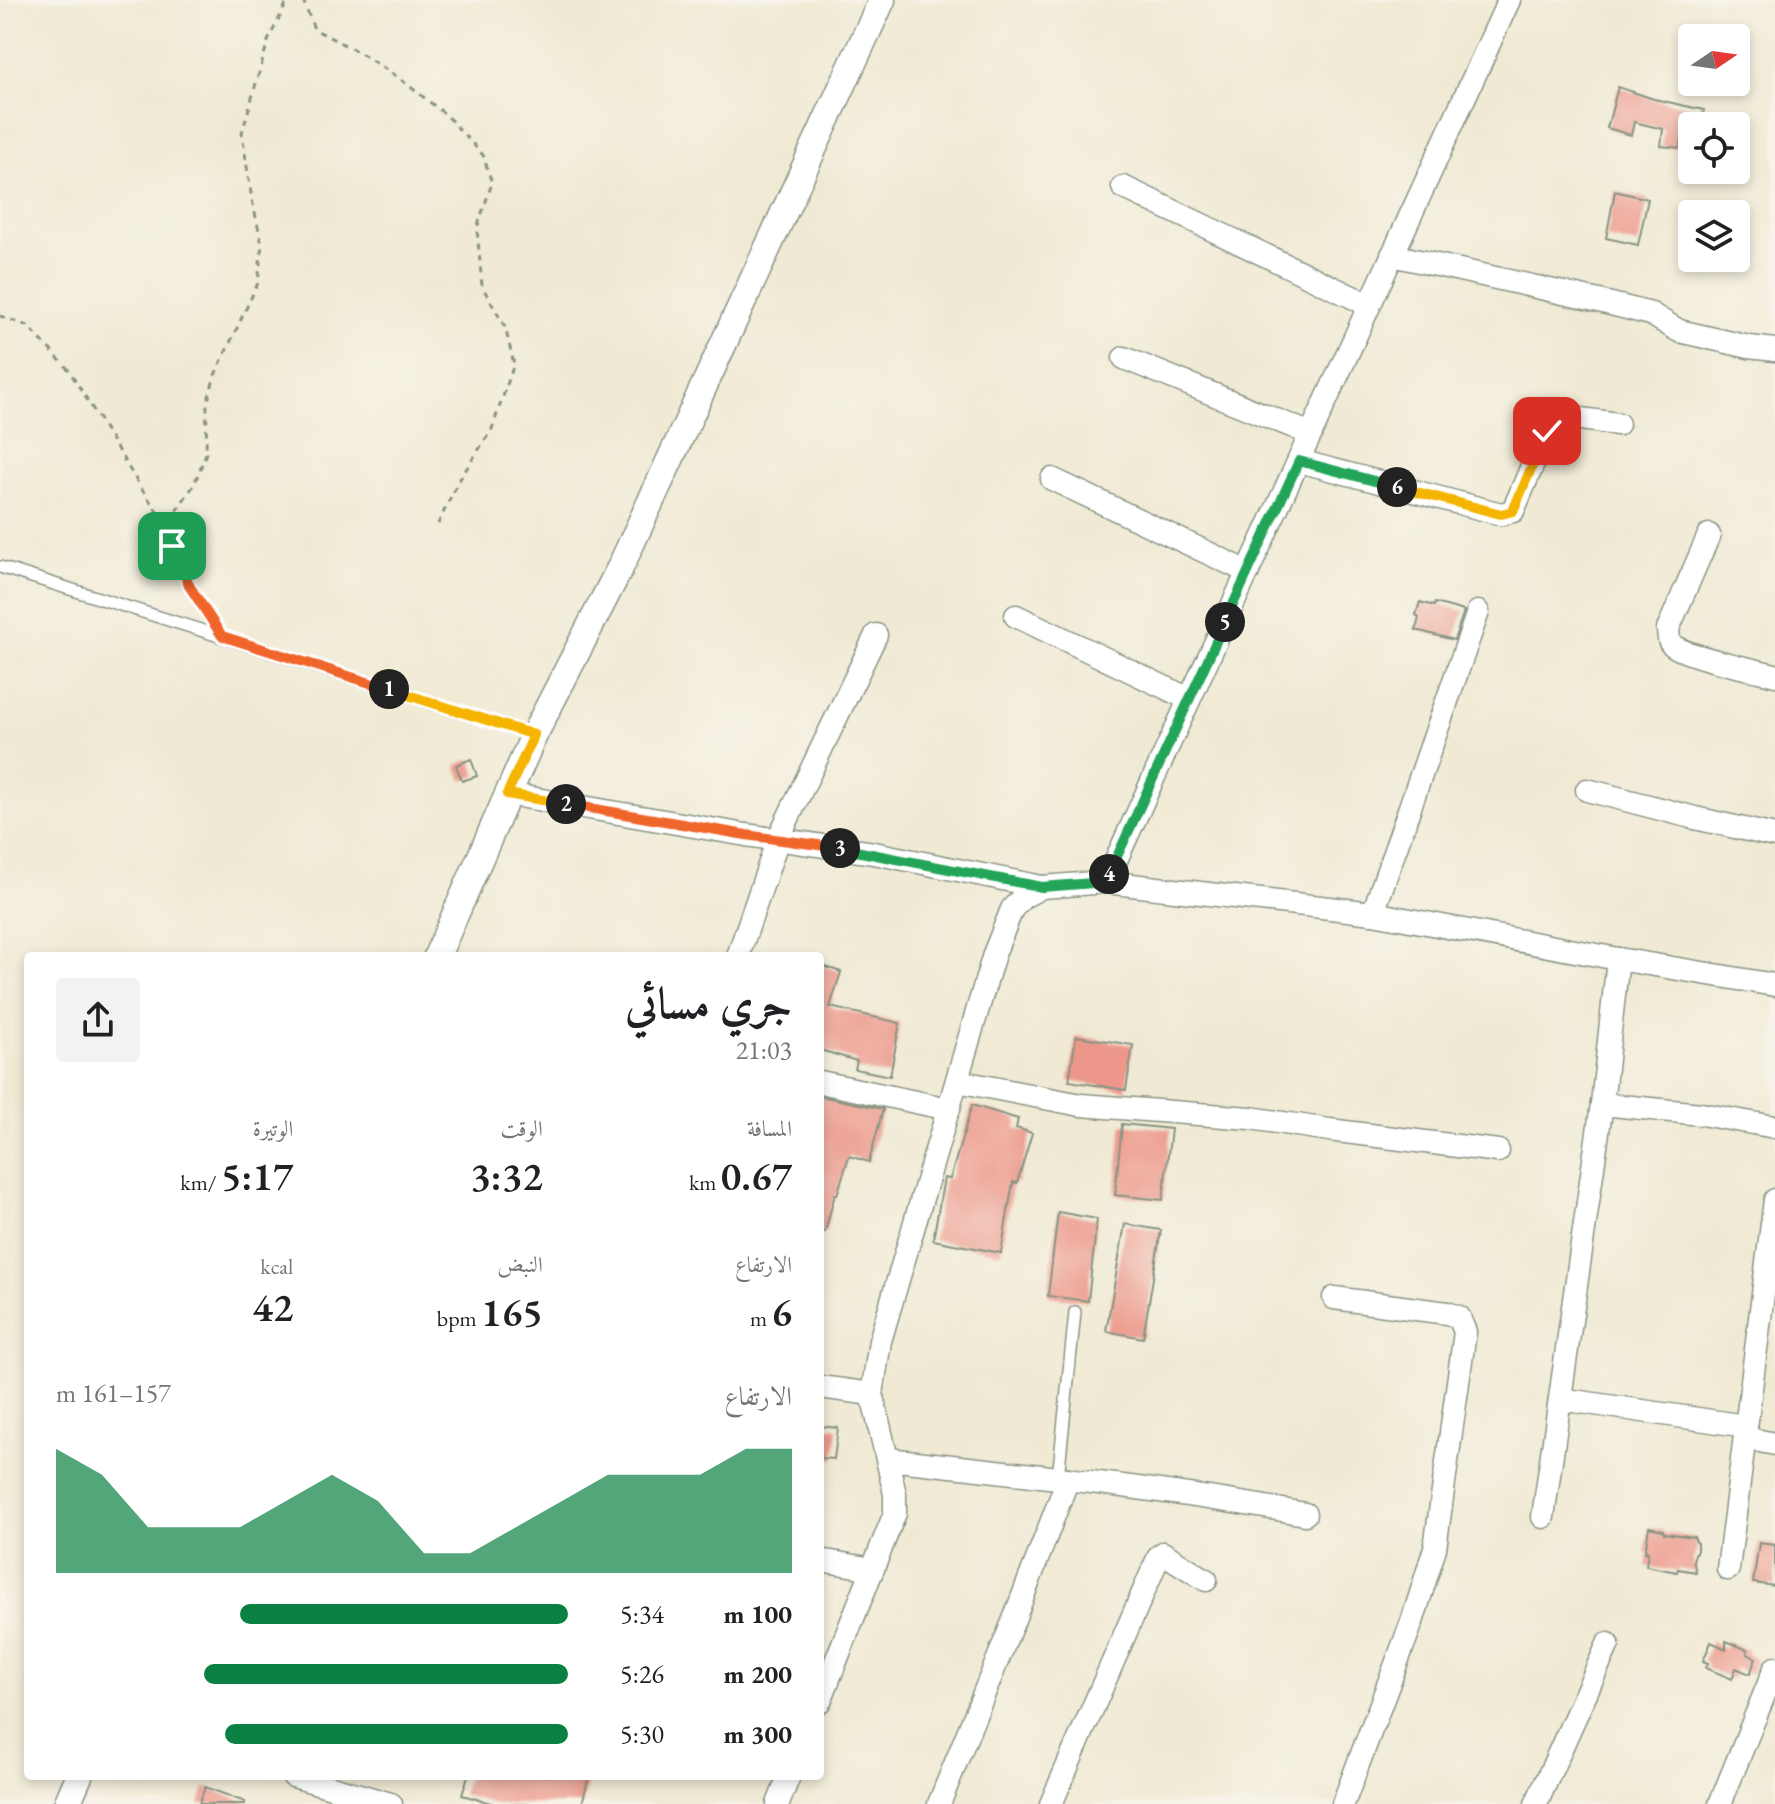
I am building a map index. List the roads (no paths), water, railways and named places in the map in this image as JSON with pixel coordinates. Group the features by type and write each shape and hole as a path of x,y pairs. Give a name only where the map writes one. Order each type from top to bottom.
{"street":[{"path":"439,952 534,735 620,568 882,0"},
{"path":"1106,882 1509,0"},
{"path":"1123,187 1369,305"},
{"path":"1392,255 1599,301 1651,314 1679,331 1775,350"},
{"path":"1124,358 1311,434"},
{"path":"1299,461 1501,514 1513,511 1547,431 1556,421 1573,418 1618,424"},
{"path":"1052,479 1248,572"},
{"path":"1709,535 1668,629 1670,642 1678,650 1696,656 1775,675"},
{"path":"1373,913 1478,612"},
{"path":"1016,616 1189,699"},
{"path":"739,952 778,839 876,635"},
{"path":"1587,790 1775,836"},
{"path":"507,794 746,835 874,853 1042,887 1106,882 1373,913 1775,985"},
{"path":"824,1691 895,1513 895,1494 872,1394 880,1341 994,954 1012,909 1023,897 1042,887"},
{"path":"1543,1517 1602,1104 1618,959"},
{"path":"957,1081 1081,1105 1250,1118 1498,1151"},
{"path":"824,1083 949,1109"},
{"path":"1602,1104 1701,1114 1775,1127"},
{"path":"1728,1569 1775,1200"},
{"path":"1334,1298 1447,1313 1459,1317 1465,1332 1435,1548 1412,1622 1343,1804"},
{"path":"824,1388 872,1394"},
{"path":"1560,1399 1746,1432 1775,1444"},
{"path":"888,1459 1223,1499 1305,1514"},
{"path":"939,1804 1013,1622 1063,1478"},
{"path":"1051,1804 1159,1556 1163,1553 1206,1580"},
{"path":"824,1561 873,1569"},
{"path":"1536,1804 1608,1644"},
{"path":"1720,1804 1775,1668"},
{"path":"67,1804 77,1780"},
{"path":"307,1780 391,1804"},
{"path":"778,1804 787,1780"}],"lane":[{"path":"0,567 534,735"},
{"path":"1063,1478 1075,1312"}]}
